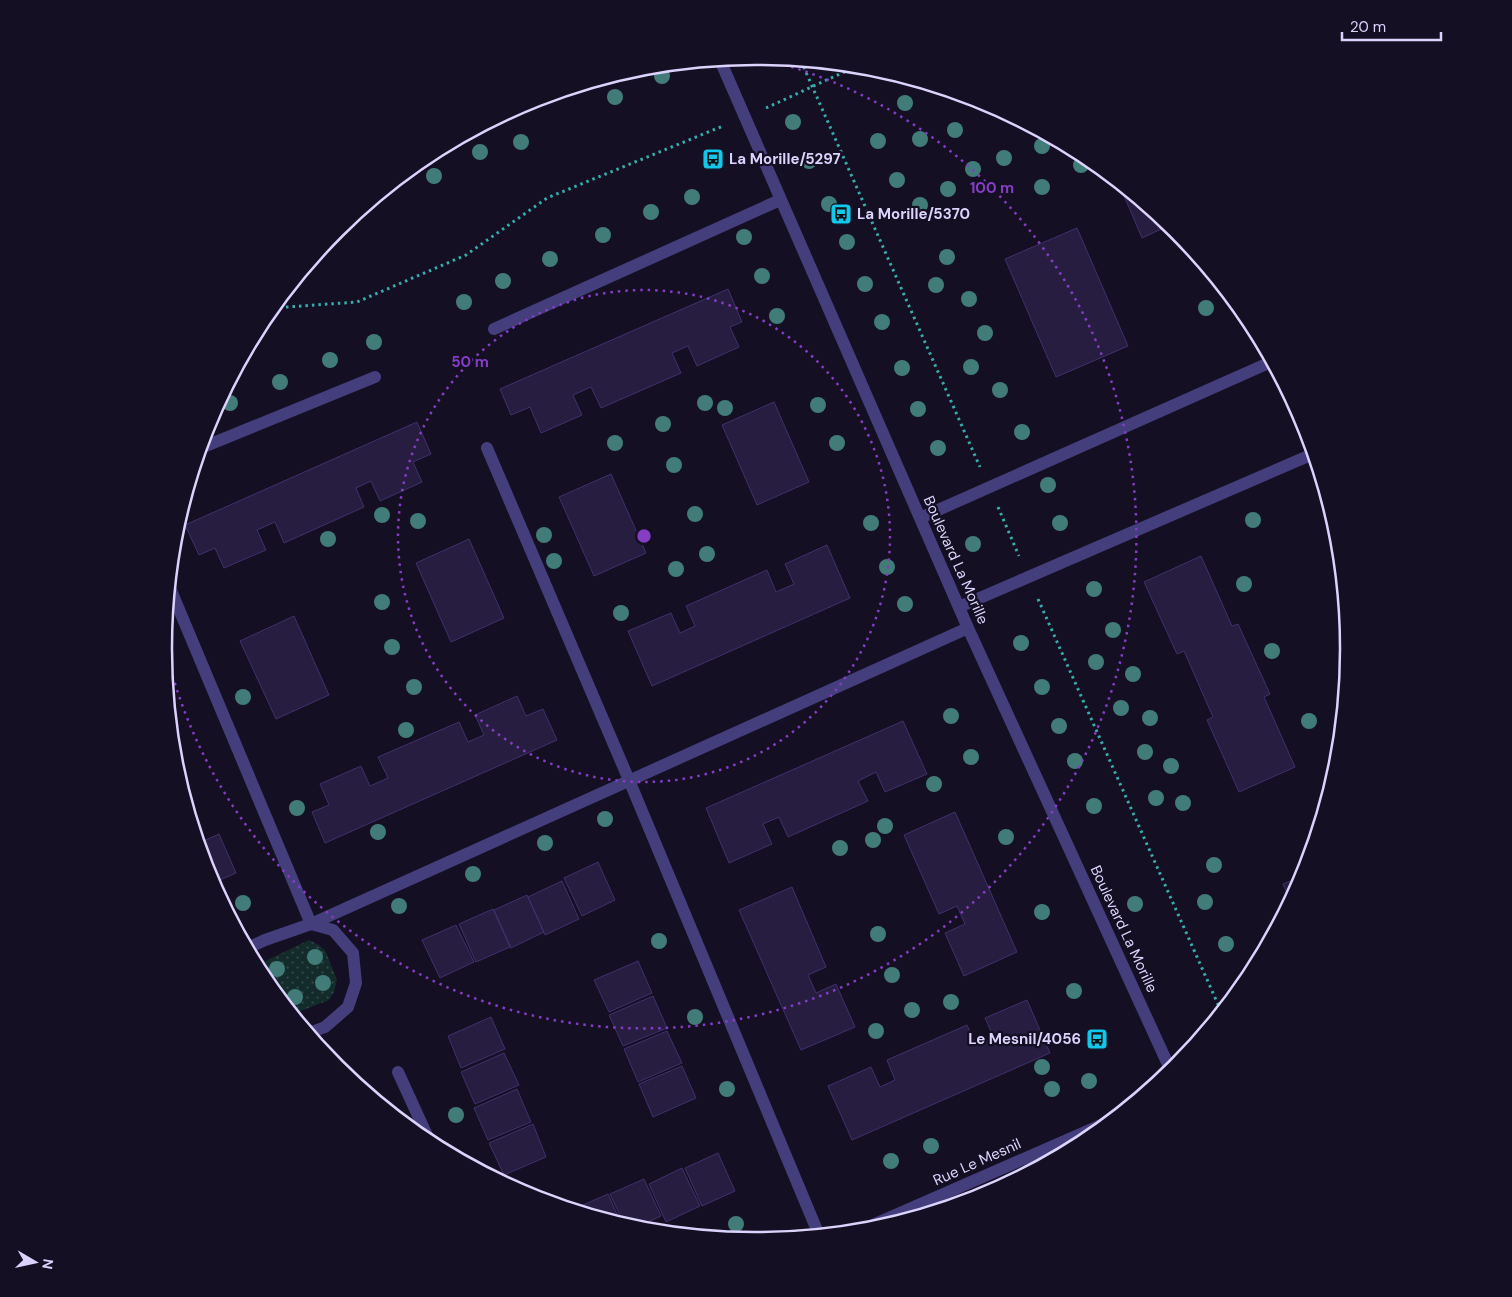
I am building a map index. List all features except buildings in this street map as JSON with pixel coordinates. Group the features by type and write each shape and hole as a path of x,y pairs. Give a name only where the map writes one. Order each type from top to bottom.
{"street":[{"name":"Boulevard La Morille","path":"723,66 968,628 1167,1063"},
{"path":"494,329 780,200"},
{"path":"920,518 1265,365"},
{"path":"209,445 375,377"},
{"path":"487,448 629,780 816,1229"},
{"path":"959,607 1307,456"},
{"path":"175,600 311,924"},
{"path":"254,945 311,924 968,628"},
{"path":"311,924 333,930 353,953 356,983 348,1007 325,1026 315,1030"},
{"path":"398,1072 423,1128"},
{"name":"Rue Le Mesnil","path":"931,1205 1073,1138"}],"path":[{"path":"804,67 1218,1005"},
{"path":"283,307 358,302 466,255 547,198 746,117 845,72"}],"green space":[{"path":"309,940 319,945 326,952 337,980 334,992 329,1000 299,1012 264,962"}],"place":[{"name":"La Morille/5297","path":"713,159"},
{"name":"La Morille/5370","path":"841,214"},
{"name":"Le Mesnil/4056","path":"1097,1039"}]}
